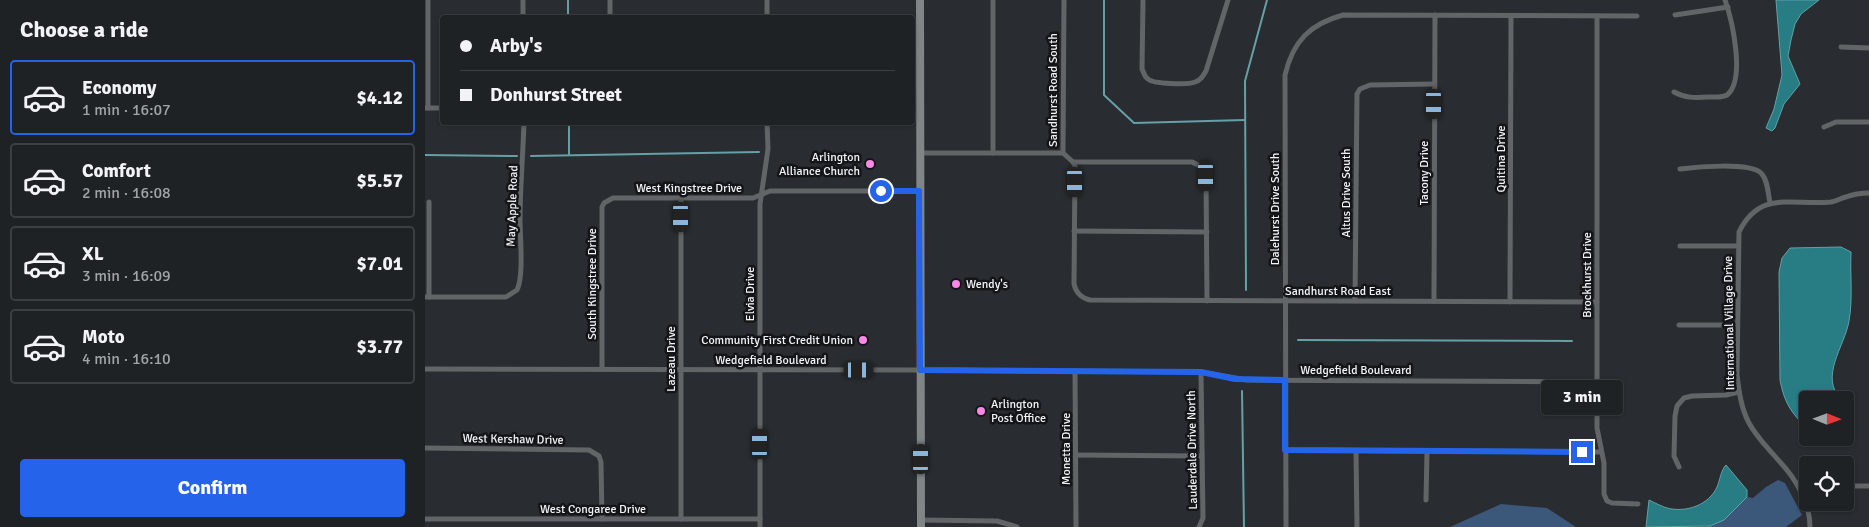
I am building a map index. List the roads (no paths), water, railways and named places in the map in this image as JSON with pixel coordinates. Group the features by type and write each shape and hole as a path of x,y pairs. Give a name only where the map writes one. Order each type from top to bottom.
{"main road":[{"path":"920,0 921,524"}],"street":[{"path":"428,0 427,108 440,108"},
{"path":"523,0 523,15"},
{"path":"610,0 610,15"},
{"path":"767,0 767,15"},
{"path":"993,0 993,153"},
{"name":"Sandhurst Road South","path":"1063,0 1063,153 1073,162"},
{"path":"1143,0 1142,69 1145,76 1148,80 1155,82 1191,83 1202,78 1206,71 1228,0"},
{"path":"1674,92 1683,97 1720,97 1726,96 1731,90 1735,81 1736,48 1725,0"},
{"path":"1675,15 1728,7"},
{"name":"Dalehurst Drive South","path":"1286,527 1285,75 1298,43 1317,25 1328,19 1343,15 1435,15"},
{"path":"1435,15 1637,16"},
{"name":"Tacony Drive","path":"1434,301 1435,15"},
{"name":"Quitina Drive","path":"1510,302 1511,16"},
{"name":"Brockhurst Drive","path":"1597,16 1597,428 1604,463 1604,494 1607,501 1612,504 1638,504"},
{"path":"1841,48 1869,48"},
{"name":"Altus Drive South","path":"1355,301 1357,94 1363,87 1369,85 1434,84"},
{"path":"1824,127 1836,122 1869,122"},
{"name":"May Apple Road","path":"427,297 506,297 517,290 520,280 523,125"},
{"name":"Elvia Drive","path":"760,527 760,204 768,149 767,125"},
{"path":"920,153 1063,153"},
{"path":"1207,232 1074,231 1075,166 1073,162 1192,162 1202,167 1206,176 1207,232 1207,300"},
{"path":"1680,169 1691,167 1752,168 1761,174 1767,185 1770,202 1833,202 1858,193 1869,193"},
{"name":"West Kingstree Drive","path":"607,200 613,198 753,198 770,191 919,191"},
{"name":"Lazeau Drive","path":"681,198 681,519"},
{"name":"South Kingstree Drive","path":"602,370 602,207 607,200"},
{"path":"427,297 429,202"},
{"name":"International Village Drive","path":"1770,202 1755,209 1745,218 1739,232 1737,375 1739,392 1749,424 1763,443 1781,462 1799,489"},
{"name":"Sandhurst Road East","path":"1074,231 1074,284 1079,295 1084,299 1090,300 1597,302"},
{"path":"1680,246 1738,246"},
{"path":"1679,325 1737,325"},
{"name":"Wedgefield Boulevard","path":"425,370 1201,372 1235,379 1597,382"},
{"name":"Monetta Drive","path":"1075,371 1076,527"},
{"name":"Lauderdale Drive North","path":"1199,527 1203,518 1201,372"},
{"path":"1679,468 1674,456 1677,406 1684,398 1692,396 1725,395 1739,392"},
{"name":"West Kershaw Drive","path":"425,448 589,450 599,456 601,462 602,519"},
{"path":"1285,450 1356,452 1601,452"},
{"path":"1356,452 1357,527"},
{"path":"1426,500 1427,452"},
{"path":"1076,455 1202,456"},
{"path":"1854,486 1869,486"},
{"name":"International Village Drive","path":"1808,511 1810,527"},
{"name":"West Congaree Drive","path":"425,519 760,519"},
{"path":"921,524 997,521 1017,527"}],"waterway":[{"path":"568,0 568,15"},
{"path":"1104,0 1104,95 1134,123 1245,120"},
{"path":"1246,290 1245,81 1267,0"},
{"path":"569,125 569,155"},
{"path":"531,156 759,152"},
{"path":"425,155 517,156"},
{"path":"1298,340 1572,341"},
{"path":"1242,391 1244,527"}],"place":[{"name":"Arlington Alliance Church","path":"870,164"},
{"name":"Wendy's","path":"956,284"},
{"name":"Community First Credit Union","path":"863,340"},
{"name":"Arlington Post Office","path":"981,411"}]}
